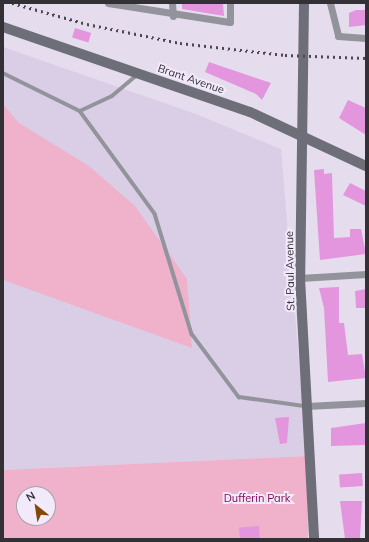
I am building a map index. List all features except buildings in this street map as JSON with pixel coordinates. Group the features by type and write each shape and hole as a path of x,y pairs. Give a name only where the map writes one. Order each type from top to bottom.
{"main road":[{"name":"St. Paul Avenue","path":"304,3 300,278 314,539"},
{"name":"Brant Avenue","path":"3,27 139,73 302,134 366,166"}],"street":[{"path":"108,3 173,16 230,22 230,3"},
{"path":"172,3 173,16"},
{"path":"330,3 338,36 366,38"},
{"path":"300,278 366,274"},
{"path":"306,406 366,403"}],"lane":[{"path":"3,73 80,111 155,214 192,334 239,397 306,406"},
{"path":"80,111 112,96 139,73"}],"shaded area":[{"path":"3,47 196,114 281,149 307,456 3,470"}],"green space":[{"path":"3,104 19,123 89,166 135,206 187,279 192,348 3,280"},
{"name":"Dufferin Park","path":"307,456 308,539 3,539 3,470"}],"railway":[{"path":"12,3 87,24 180,43 285,55 366,58"}]}
